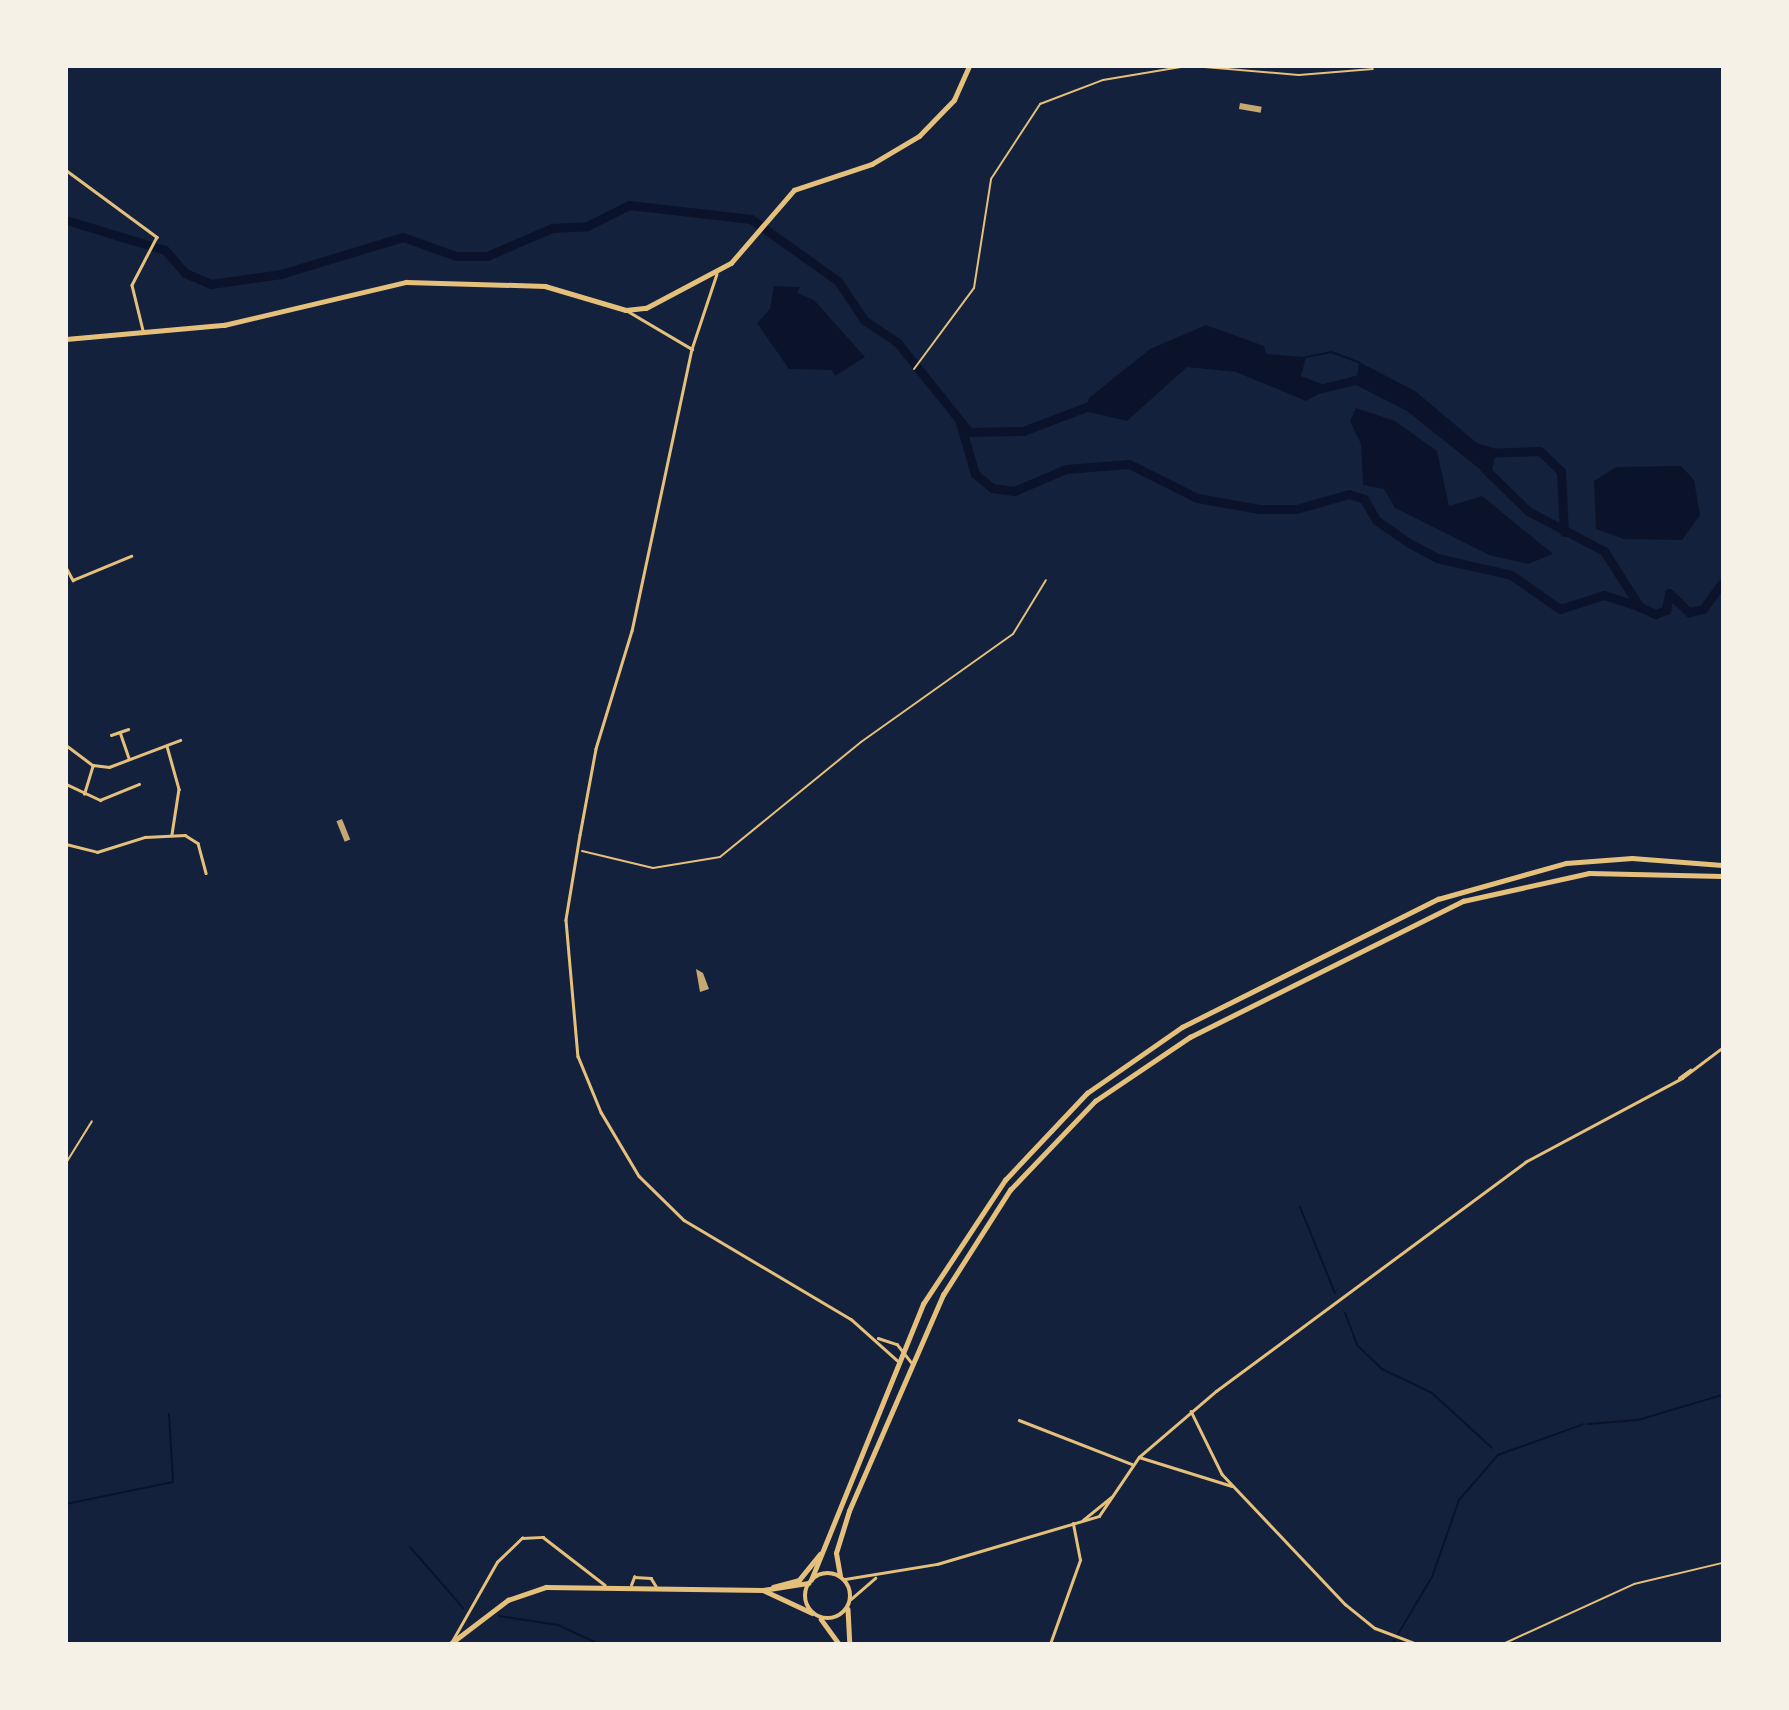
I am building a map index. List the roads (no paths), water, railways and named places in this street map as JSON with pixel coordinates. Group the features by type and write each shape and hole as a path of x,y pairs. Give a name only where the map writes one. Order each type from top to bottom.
{"main road":[{"path":"66,338 243,322 406,282 545,286 626,310 668,301 717,275 799,187 872,164 919,136 954,100 970,66"},
{"path":"812,1613 805,1596 897,1360 967,1231 1043,1135 1118,1069 1182,1027 1416,908 1496,880 1592,860 1723,865"},
{"path":"850,1643 848,1608 851,1599 842,1578 841,1536 911,1362 955,1273 1010,1190 1068,1126 1150,1060 1364,946 1474,897 1589,873 1723,876"},
{"path":"766,1589 799,1580 825,1550"},
{"path":"450,1643 484,1616 546,1587 631,1585 766,1589 810,1582 828,1572 842,1578"},
{"path":"766,1589 820,1618 839,1643"},
{"path":"820,1618 836,1618 848,1608"}],"street":[{"path":"66,170 155,233 158,242 155,250 132,285 144,332"},
{"path":"717,275 692,349 575,849 566,920 578,1056 601,1112 639,1176 684,1220 878,1338 902,1348 911,1362"},
{"path":"626,310 692,349"},
{"path":"66,567 73,580 131,556"},
{"path":"111,735 128,729"},
{"path":"120,732 130,759"},
{"path":"66,745 93,765 130,759 180,740"},
{"path":"167,746 179,789 172,834"},
{"path":"84,794 93,765"},
{"path":"66,784 100,800 139,784"},
{"path":"66,844 97,852 172,834 198,842 206,873"},
{"path":"842,1578 875,1578 1083,1520 1111,1497 1132,1464 1191,1411 1525,1163 1679,1078 1723,1048"},
{"path":"878,1338 897,1360"},
{"path":"1191,1411 1213,1462 1232,1486 1357,1616 1400,1640 1417,1643"},
{"path":"1019,1420 1132,1464"},
{"path":"1139,1457 1232,1486"},
{"path":"1049,1643 1080,1560 1073,1523"},
{"path":"450,1643 497,1562 522,1538 543,1537 604,1585"},
{"path":"851,1599 875,1578"}],"water":[{"path":"774,286 800,287 797,293 814,300 865,357 835,376 832,370 789,369 757,323 770,309"},
{"path":"1206,325 1264,346 1266,354 1306,357 1301,376 1322,384 1320,393 1306,401 1236,372 1187,367 1127,421 1085,411 1089,398 1150,349"},
{"path":"1359,362 1415,391 1477,443 1496,449 1491,478 1407,411 1356,385"},
{"path":"1356,408 1395,421 1437,451 1449,506 1482,496 1553,554 1528,564 1489,555 1395,508 1384,489 1363,485 1361,444 1350,421"},
{"path":"1681,466 1694,480 1700,515 1682,540 1624,539 1596,529 1594,481 1616,467"}],"waterway":[{"path":"66,220 165,250 185,273 211,284 281,274 403,237 456,256 487,256 552,228 587,226 629,205 751,219 838,281 864,320 897,342 969,432 1023,431 1094,404"},
{"path":"1306,357 1331,352 1359,362"},
{"path":"1311,391 1367,377"},
{"path":"960,423 975,474 992,488 1014,491 1066,469 1129,464 1197,498 1259,509 1296,509 1349,494 1364,499 1376,520 1409,543 1437,558 1511,575 1560,609 1604,595 1640,607"},
{"path":"1485,453 1540,451 1561,471 1564,532"},
{"path":"1484,468 1528,511 1604,551 1640,607 1655,614 1666,610 1669,593 1689,612 1703,609 1722,583"},
{"path":"1300,1207 1335,1293"},
{"path":"1345,1313 1357,1345 1382,1369 1432,1393 1492,1448"},
{"path":"1588,1424 1638,1420 1722,1395"},
{"path":"66,1504 173,1482 169,1414"},
{"path":"1498,1455 1584,1424"},
{"path":"1398,1634 1432,1577 1459,1500 1498,1455"},
{"path":"410,1547 463,1608"},
{"path":"499,1616 558,1625 599,1644"},
{"path":"1392,1644 1395,1640"}]}
